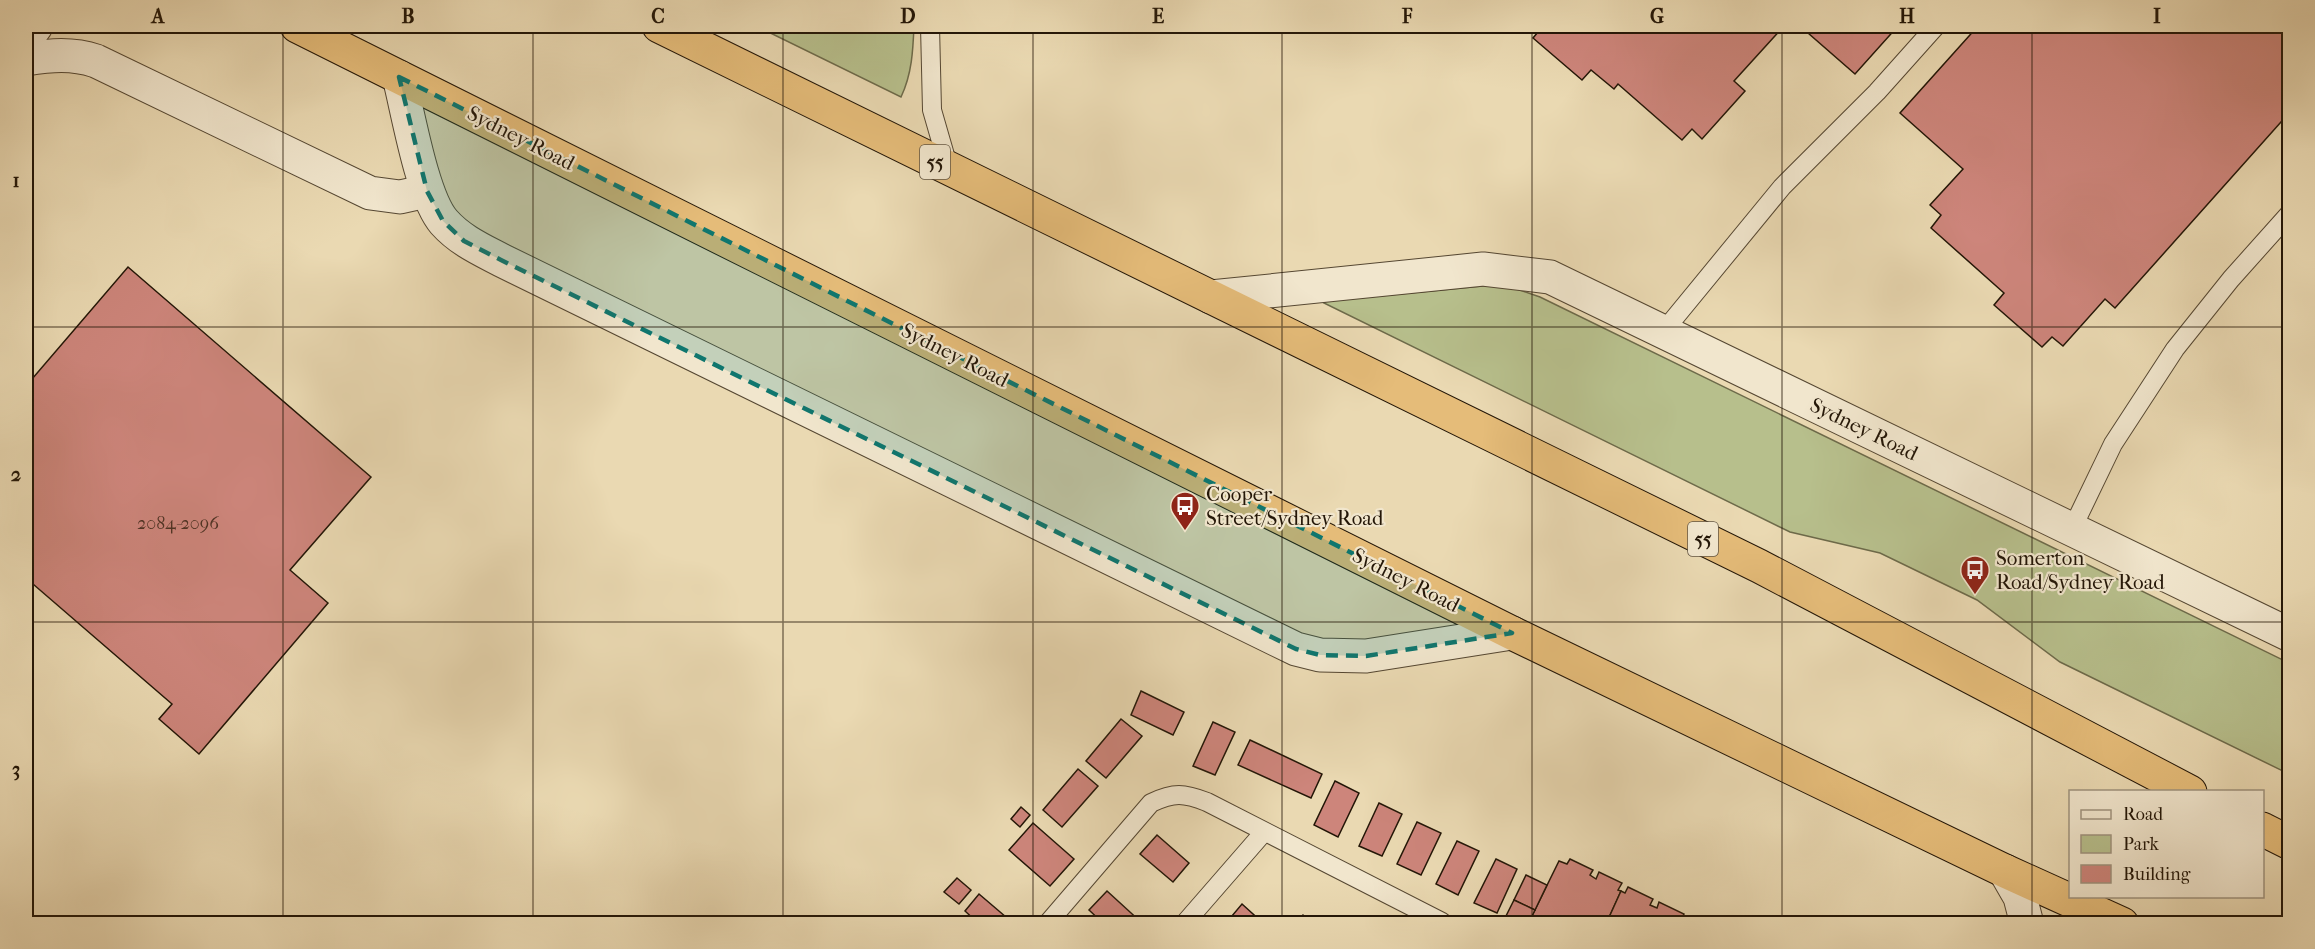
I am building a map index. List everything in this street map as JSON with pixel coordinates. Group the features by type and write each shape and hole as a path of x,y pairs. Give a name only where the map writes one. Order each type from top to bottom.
{"highway":[{"name":"Sydney Road","path":"297,26 1512,633 2005,871 2122,924"},
{"name":"55","path":"659,26 1759,566 2186,790"}],"street":[{"path":"26,40 36,26"},
{"path":"26,59 61,54 81,56 96,61 370,193 400,197 427,191"},
{"name":"Sydney Road","path":"399,77 427,191 442,221 464,241 1296,649 1320,656 1366,656 1512,633"},
{"name":"Sydney Road","path":"1211,297 1483,268 1550,277 2289,634"},
{"path":"2005,871 2019,897 2027,924"}],"lane":[{"path":"930,26 932,110 949,169"},
{"path":"1663,332 1782,187 1877,92 1936,26"},
{"path":"2072,529 2113,444 2175,349 2231,279 2289,213"},
{"path":"1047,924 1151,803 1168,795 1189,795 1207,802 1442,922"},
{"path":"1184,924 1264,831"}],"highlighted area":[{"path":"399,77 1512,633 1366,656 1320,655 1296,649 501,260 464,241 443,221 427,191"}],"green space":[{"path":"756,26 914,26 910,71 901,97"},
{"path":"1493,285 1514,288 1540,297 2289,663 2289,774 2060,662 1977,600 1880,553 1790,532 1324,303"}],"building":[{"path":"1543,26 1784,26 1734,81 1745,91 1702,139 1692,129 1682,140 1618,84 1614,89 1591,70 1582,80 1533,38"},
{"path":"1800,26 1898,26 1855,74"},
{"path":"1978,26 2290,26 2290,112 2115,308 2105,299 2063,346 2052,337 2042,347 1994,305 2004,293 1931,228 1941,215 1930,205 1963,169 1900,113"},
{"path":"128,267 371,477 290,570 328,603 199,754 159,719 172,704 26,578 26,386"},
{"path":"1141,691 1184,712 1173,735 1131,715"},
{"path":"1121,719 1142,736 1106,778 1086,761"},
{"path":"1213,722 1235,732 1215,775 1193,766"},
{"path":"1250,740 1322,774 1311,798 1238,765"},
{"path":"1078,769 1098,786 1062,827 1043,810"},
{"path":"1335,781 1359,793 1338,837 1314,825"},
{"path":"1379,803 1402,814 1382,856 1359,846"},
{"path":"1021,807 1030,815 1020,827 1011,819"},
{"path":"1417,822 1441,833 1421,875 1397,864"},
{"path":"1033,823 1074,859 1050,886 1009,850"},
{"path":"1157,835 1189,863 1173,882 1140,854"},
{"path":"1457,841 1479,851 1458,895 1436,884"},
{"path":"1496,859 1517,869 1497,913 1474,903"},
{"path":"1570,859 1593,870 1590,875 1596,879 1599,872 1622,883 1618,890 1621,891 1606,924 1528,924 1559,861 1567,864"},
{"path":"1526,875 1547,885 1535,910 1514,900"},
{"path":"957,878 971,890 959,904 944,892"},
{"path":"1628,887 1653,899 1650,905 1657,908 1659,902 1684,914 1681,920 1684,921 1683,924 1606,924 1621,891 1625,893"},
{"path":"1107,891 1142,924 1104,924 1089,910"},
{"path":"979,894 1013,924 979,924 965,911"},
{"path":"1514,900 1535,910 1528,924 1502,924"},
{"path":"1242,904 1264,924 1226,923"},
{"path":"1303,915 1315,924 1296,924"},
{"path":"1690,917 1704,924 1683,924 1684,921 1688,923"}],"place":[{"name":"Cooper Street/Sydney Road","path":"1185,532"},
{"name":"Somerton Road/Sydney Road","path":"1975,596"}]}
